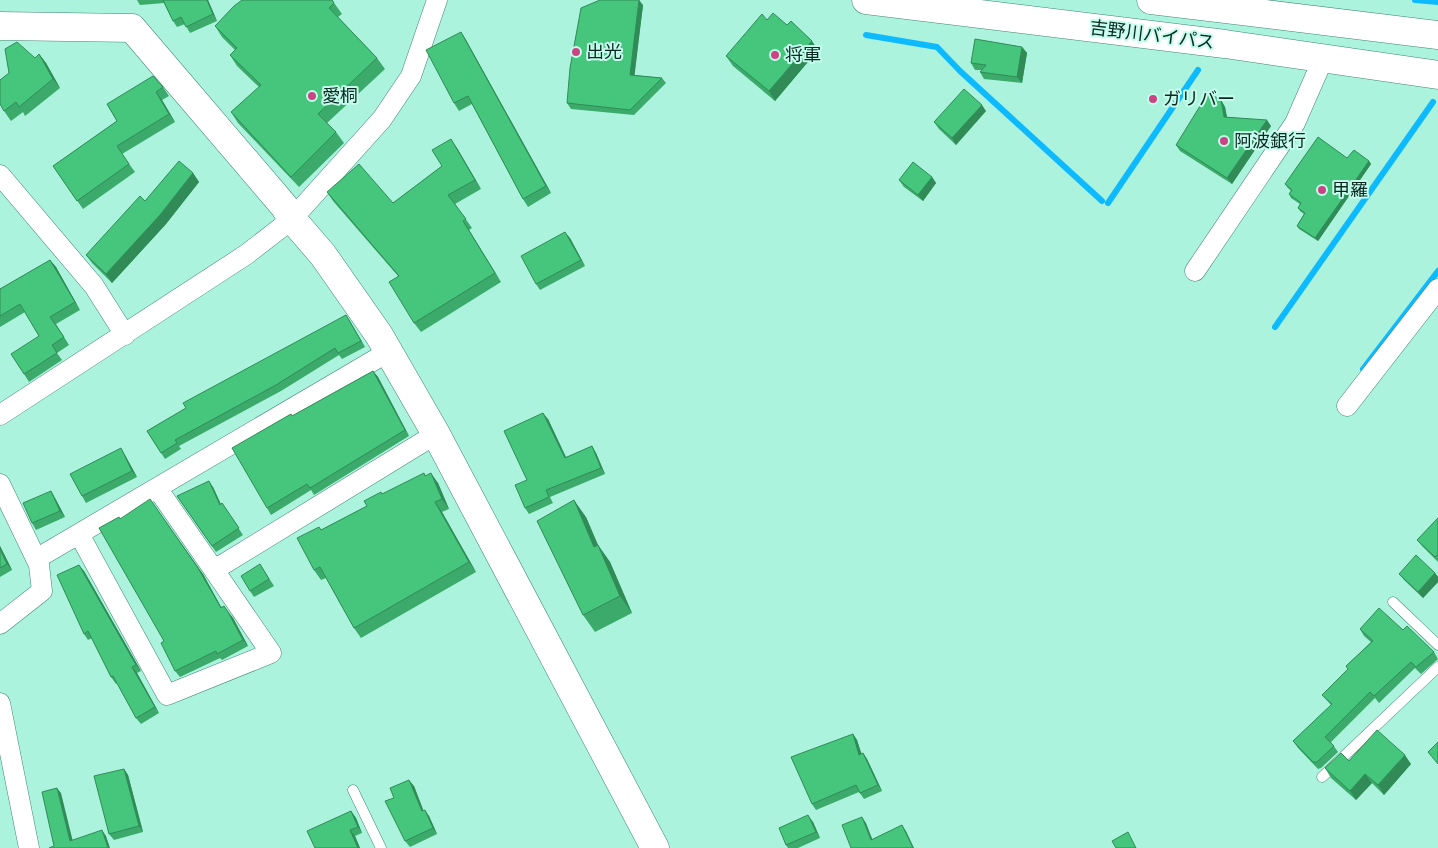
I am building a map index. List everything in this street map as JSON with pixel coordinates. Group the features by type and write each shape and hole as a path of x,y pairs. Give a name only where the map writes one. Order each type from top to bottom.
{"main road":[{"name":"吉野川バイパス","path":"866,0 1323,58 1438,75"},
{"name":"吉野川バイパス","path":"1151,0 1438,35"},
{"path":"0,26 132,28 324,255 379,335 436,434 655,848"}],"street":[{"path":"0,414 125,335 247,254 292,219 382,120 411,76 437,0"},
{"path":"1195,272 1295,123 1323,58"},
{"path":"0,175 94,286 125,335"},
{"path":"1347,406 1438,289"},
{"path":"36,559 388,352"},
{"path":"214,570 436,434"},
{"path":"0,484 6,511 39,565 42,591 0,624"},
{"path":"79,534 167,695 271,653 157,488"},
{"path":"0,703 29,848"}],"lane":[{"path":"1393,602 1438,645"},
{"path":"1322,777 1438,667"},
{"path":"352,790 381,848"}],"building":[{"path":"163,0 207,0 213,14 186,27 181,17 173,21"},
{"path":"242,0 332,0 334,3 329,8 377,58 318,114 336,132 291,177 231,112 261,85 230,55 237,48 215,26"},
{"path":"600,0 639,0 630,75 662,78 630,110 567,103 570,68 581,8"},
{"path":"773,13 787,25 791,21 812,41 769,91 726,56 762,14 767,20"},
{"path":"461,32 546,186 523,199 468,96 454,103 426,50"},
{"path":"975,39 1022,47 1017,77 980,72 986,65 971,63"},
{"path":"17,42 35,58 39,54 53,79 19,107 16,102 4,111 0,104 0,80 9,73 5,49"},
{"path":"153,76 163,87 156,92 169,114 117,146 129,164 77,201 53,166 117,121 107,104"},
{"path":"964,89 982,105 952,138 934,122"},
{"name":"阿波銀行","path":"1208,93 1221,100 1224,117 1267,120 1227,178 1176,145"},
{"name":"甲羅","path":"1318,137 1347,158 1354,150 1369,161 1315,238 1297,226 1305,213 1298,208 1301,203 1289,194 1292,190 1285,184"},
{"path":"451,139 475,180 448,195 466,219 463,221 495,273 414,323 389,282 399,276 327,192 359,164 393,203 442,166 432,150"},
{"path":"179,161 193,173 160,215 106,274 86,255 140,196 145,201"},
{"path":"913,162 932,177 918,195 899,180"},
{"path":"565,232 581,260 536,284 521,256"},
{"path":"50,260 75,302 50,317 64,337 52,345 57,353 24,374 11,354 39,336 20,304 0,316 0,289"},
{"path":"346,315 361,341 338,353 335,348 276,385 175,440 177,443 161,453 147,431 186,408 183,403"},
{"path":"373,371 405,430 310,488 307,484 267,508 232,448 291,414 292,416"},
{"path":"543,413 565,458 592,446 601,468 546,490 549,497 525,508 515,485 527,480 504,431"},
{"path":"121,448 132,471 82,496 70,474"},
{"path":"424,473 425,476 431,473 442,499 435,502 469,562 354,628 320,567 314,570 297,538 319,527 321,530 367,506 364,501"},
{"path":"209,481 220,505 222,503 239,528 212,546 177,496"},
{"path":"51,491 60,511 32,523 23,503"},
{"path":"150,499 198,568 221,608 224,606 228,612 243,640 217,654 216,651 175,671 161,643 164,641 99,528 119,517 120,519"},
{"path":"574,500 594,547 598,545 620,596 583,615 537,521"},
{"path":"1438,518 1438,554 1435,557 1417,540"},
{"path":"0,549 7,564 0,568"},
{"path":"1416,555 1435,573 1418,592 1399,574"},
{"path":"260,564 269,579 250,591 241,576"},
{"path":"79,565 136,665 132,667 155,707 136,718 113,676 111,677 88,631 84,634 57,575"},
{"path":"1379,608 1403,630 1407,626 1434,652 1416,667 1411,662 1374,696 1370,692 1325,737 1334,746 1317,762 1313,762 1293,741 1332,704 1322,695 1348,669 1346,666 1373,641 1360,629"},
{"path":"1377,730 1405,755 1378,785 1365,774 1350,791 1325,768 1341,753 1349,761"},
{"path":"853,734 859,755 863,753 878,785 860,793 856,785 812,804 791,757"},
{"path":"1438,742 1438,764 1428,752"},
{"path":"124,769 139,826 109,834 94,776"},
{"path":"409,780 422,811 425,810 433,828 405,841 385,801 394,798 390,788"},
{"path":"57,788 70,841 102,830 108,848 49,848 54,846 42,792"},
{"path":"351,811 358,827 350,830 358,848 315,848 307,831"},
{"path":"808,815 816,832 786,845 779,828"},
{"path":"862,817 871,840 902,825 913,848 851,848 842,825"},
{"path":"1128,832 1136,848 1116,848 1112,841"}],"waterway":[{"path":"1415,0 1438,2"},
{"path":"866,35 937,47 960,71 1102,201"},
{"path":"1108,203 1198,70"},
{"path":"1275,327 1433,102"},
{"path":"1363,369 1438,271"}],"place":[{"name":"出光","path":"576,52"},
{"name":"将軍","path":"775,55"},
{"name":"愛桐","path":"312,96"},
{"name":"ガリバー","path":"1153,99"},
{"name":"阿波銀行","path":"1224,141"},
{"name":"甲羅","path":"1322,190"}]}
